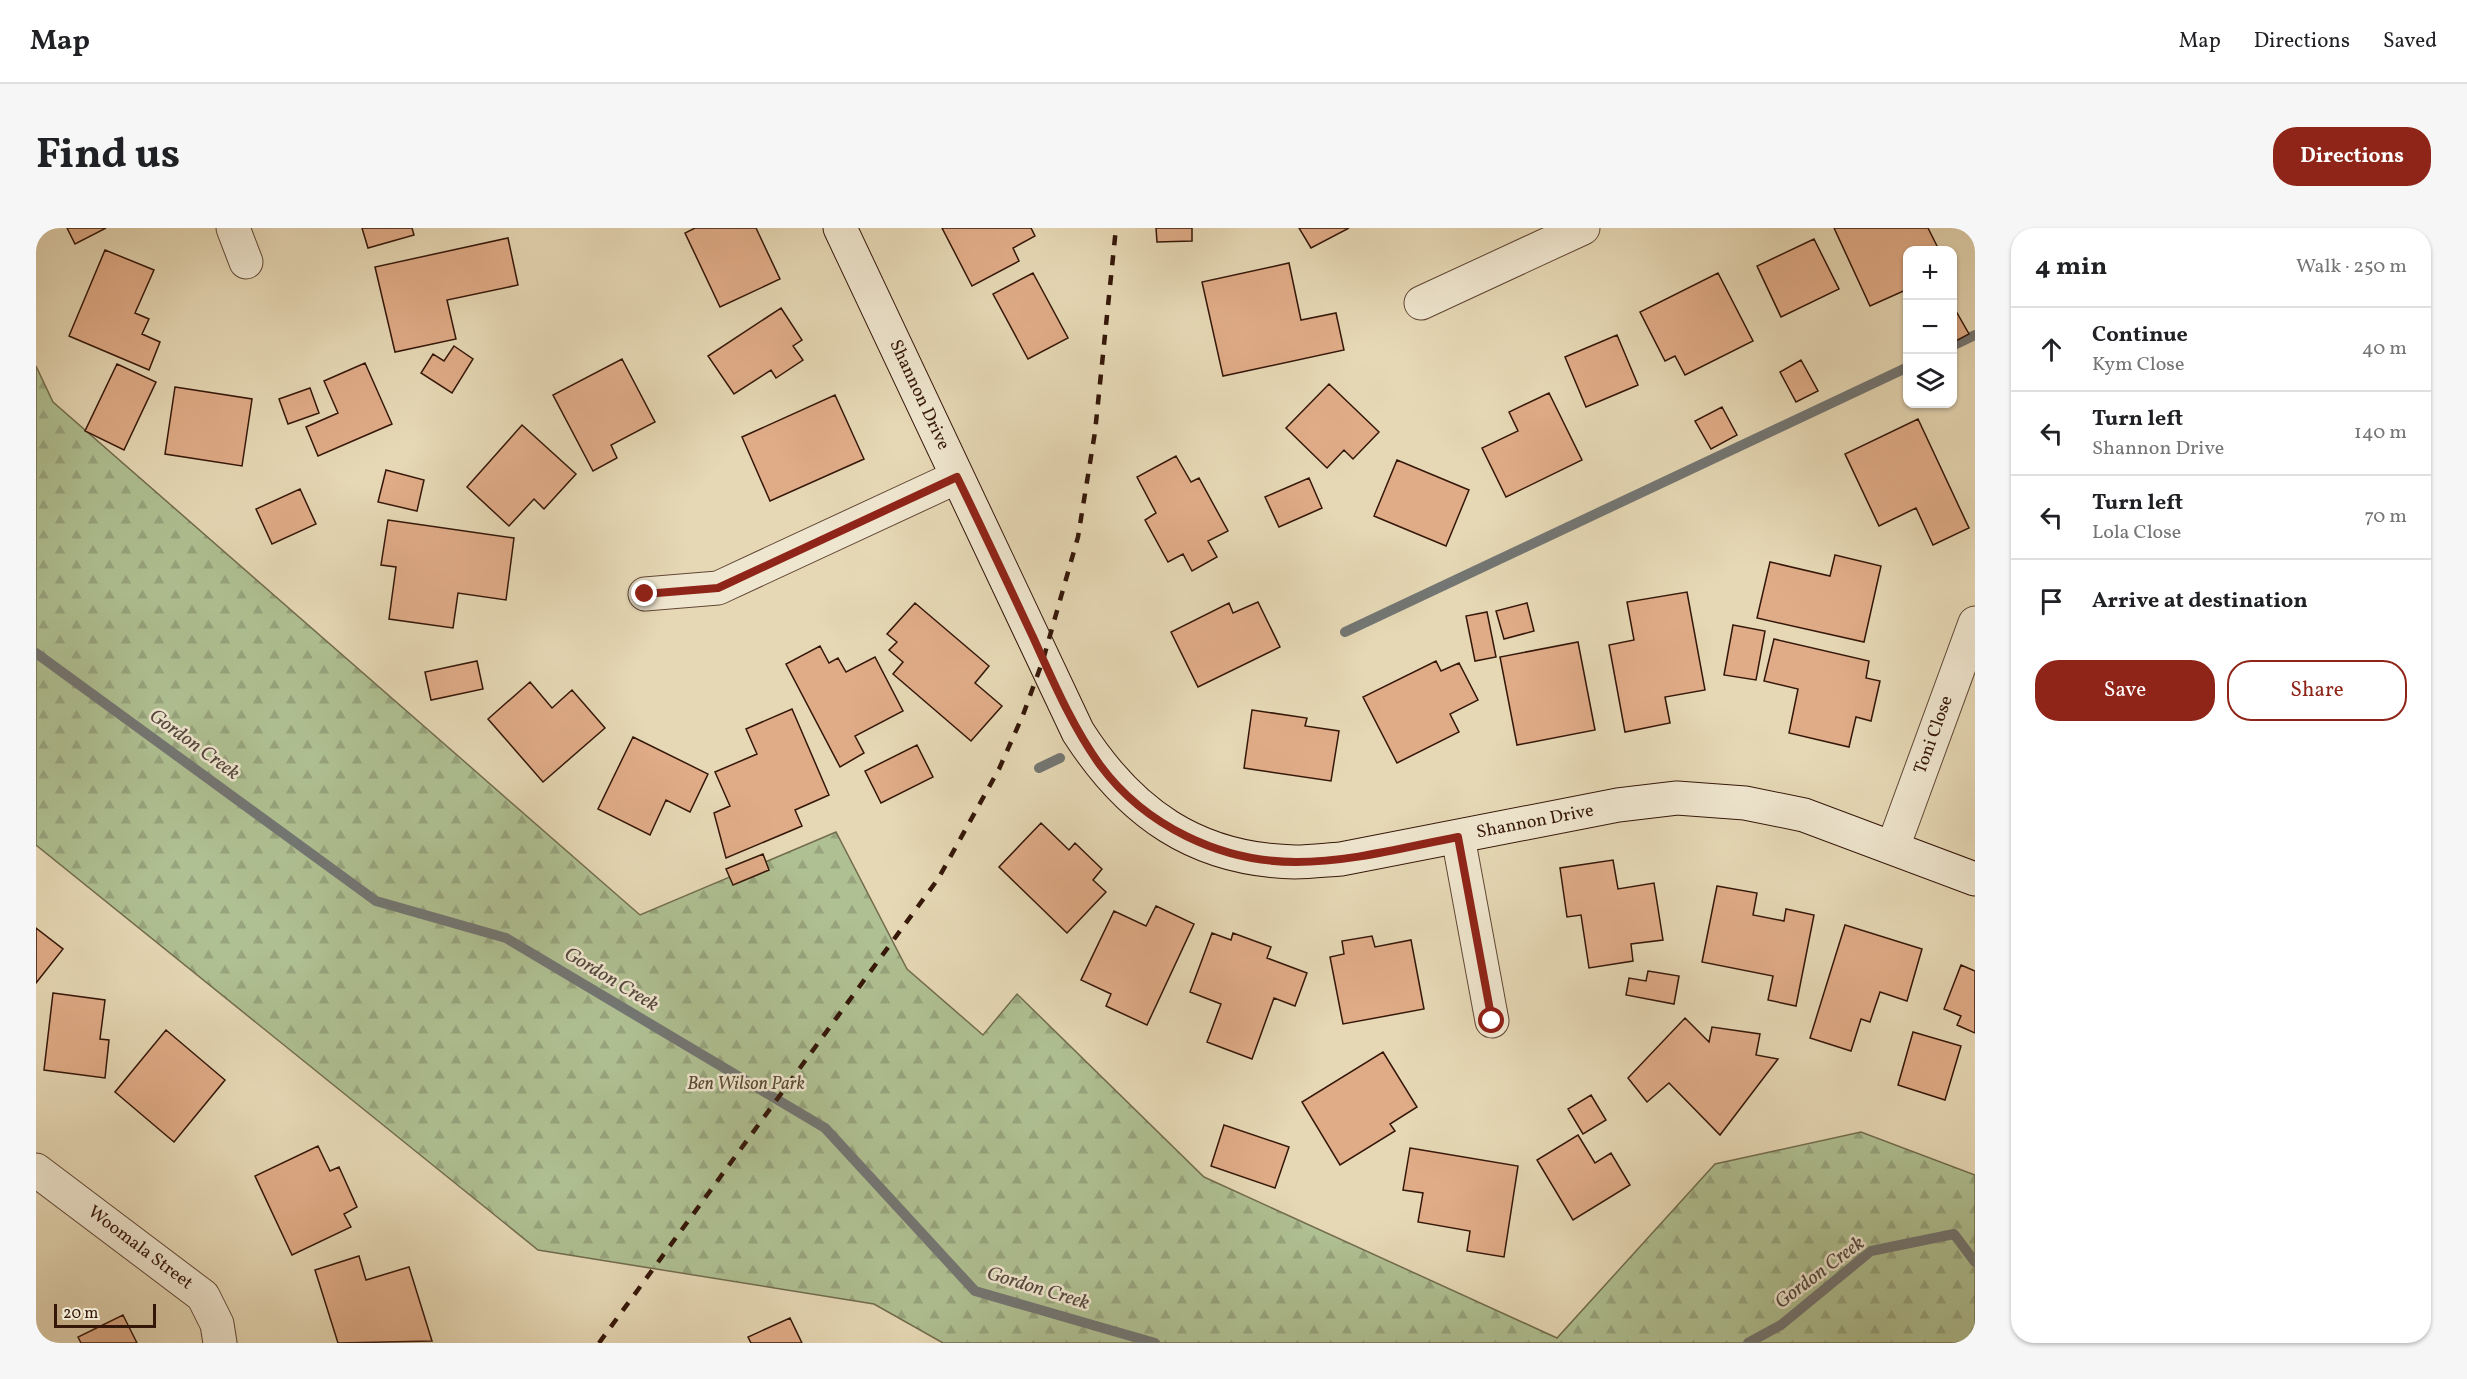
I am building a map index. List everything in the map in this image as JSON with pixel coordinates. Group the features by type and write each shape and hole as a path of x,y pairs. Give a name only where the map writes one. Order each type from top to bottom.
{"street":[{"path":"233,228 246,262"},
{"name":"Shannon Drive","path":"840,228 1078,732 1114,782 1160,821 1193,839 1222,851 1255,859 1296,862 1341,859 1618,805 1677,798 1745,803 1804,815 1975,879"},
{"path":"1421,303 1583,228"},
{"path":"645,594 718,588 957,477"},
{"name":"Toni Close","path":"1893,848 1975,623"},
{"path":"1458,837 1492,1021"},
{"name":"Woomala Street","path":"36,1170 203,1296 217,1324 220,1343"}],"green space":[{"name":"Ben Wilson Park","path":"36,366 53,402 640,915 836,832 907,969 983,1035 1017,994 1204,1177 1557,1338 1715,1164 1861,1132 1975,1175 1975,1343 943,1343 874,1304 538,1250 36,845"}],"building":[{"path":"67,228 106,228 75,244"},
{"path":"362,228 412,228 414,235 368,248"},
{"path":"695,228 756,228 780,279 720,307 685,233"},
{"path":"942,228 1031,228 1035,236 1013,248 1019,261 972,286"},
{"path":"1156,228 1192,228 1192,241 1157,242"},
{"path":"1299,228 1349,228 1311,248"},
{"path":"1834,228 1928,228 1937,246 1903,246 1903,291 1870,306"},
{"path":"508,238 518,285 447,300 456,339 395,352 375,267"},
{"path":"1814,239 1839,289 1781,317 1757,266"},
{"path":"105,250 154,270 135,313 149,319 142,334 160,342 149,370 69,336"},
{"path":"1289,263 1301,320 1336,313 1344,350 1223,376 1202,282"},
{"path":"1033,273 1068,338 1028,359 993,294"},
{"path":"1718,273 1753,341 1685,375 1675,356 1665,361 1640,312"},
{"path":"781,308 802,340 793,346 803,360 776,378 771,370 734,394 708,356"},
{"path":"1957,313 1969,334 1957,340"},
{"path":"1617,335 1638,385 1586,407 1565,357"},
{"path":"454,346 473,359 452,393 421,373 433,354 444,361"},
{"path":"622,359 655,422 611,445 617,458 593,471 553,395"},
{"path":"1801,360 1818,391 1796,402 1780,372"},
{"path":"365,363 392,424 318,456 306,427 338,413 324,381"},
{"path":"117,364 156,382 124,450 85,431"},
{"path":"1329,384 1379,432 1353,459 1344,450 1327,468 1286,428"},
{"path":"175,387 252,399 242,466 165,454"},
{"path":"310,388 319,413 288,424 279,399"},
{"path":"1549,393 1582,460 1506,497 1482,448 1518,431 1509,412"},
{"path":"835,395 864,459 770,501 742,437"},
{"path":"1722,407 1737,435 1711,449 1695,421"},
{"path":"1918,419 1969,528 1933,545 1916,508 1879,526 1845,454"},
{"path":"522,425 576,474 544,509 534,499 509,526 467,487"},
{"path":"1176,456 1191,482 1199,478 1228,531 1208,541 1217,557 1192,571 1183,554 1168,562 1145,520 1156,513 1137,477"},
{"path":"1397,460 1469,490 1446,546 1374,516"},
{"path":"386,470 424,480 417,511 378,502"},
{"path":"1309,478 1322,508 1279,527 1265,497"},
{"path":"300,489 316,524 272,544 256,509"},
{"path":"388,520 514,538 506,600 458,593 453,628 389,619 396,567 381,565"},
{"path":"1835,555 1881,566 1864,642 1757,618 1770,562 1830,576"},
{"path":"1687,592 1705,690 1665,697 1670,723 1625,732 1609,645 1634,640 1627,602"},
{"path":"1258,602 1280,647 1198,687 1171,632 1229,603 1233,613"},
{"path":"915,603 989,666 975,683 1002,706 971,741 893,674 903,662 889,650 897,642 887,634"},
{"path":"1527,603 1534,631 1504,639 1496,611"},
{"path":"1487,612 1496,657 1475,661 1466,616"},
{"path":"1733,625 1765,631 1756,680 1724,675"},
{"path":"1774,639 1869,661 1866,678 1880,681 1871,721 1856,717 1849,747 1789,733 1798,689 1764,681"},
{"path":"1578,642 1595,730 1517,745 1500,657"},
{"path":"820,646 829,663 838,658 846,672 875,657 903,711 855,736 864,753 840,767 786,664"},
{"path":"477,661 483,689 431,700 425,672"},
{"path":"1436,661 1441,671 1459,663 1478,700 1450,714 1459,732 1397,763 1363,697"},
{"path":"530,682 552,708 572,690 605,728 543,782 488,719"},
{"path":"792,709 829,795 795,810 802,826 726,858 714,813 730,806 715,772 757,754 746,729"},
{"path":"1252,710 1307,718 1305,726 1339,731 1331,781 1244,768"},
{"path":"633,737 708,774 690,812 666,800 650,835 598,809"},
{"path":"917,745 933,777 881,803 865,771"},
{"path":"1041,823 1069,850 1075,843 1102,869 1093,880 1106,892 1067,933 999,867"},
{"path":"763,854 769,870 733,885 726,869"},
{"path":"1613,860 1618,889 1654,883 1663,940 1631,944 1633,961 1589,968 1581,915 1567,917 1560,868"},
{"path":"1717,886 1757,893 1753,915 1784,921 1786,909 1814,915 1796,1006 1768,1000 1773,976 1702,962"},
{"path":"1156,906 1194,924 1147,1025 1106,1006 1111,994 1081,980 1114,911 1146,926"},
{"path":"1845,925 1922,949 1907,1001 1880,992 1870,1022 1861,1019 1851,1051 1810,1038"},
{"path":"36,928 63,949 36,983"},
{"path":"1212,933 1231,940 1233,933 1271,947 1267,958 1307,973 1295,1006 1274,998 1252,1059 1207,1042 1221,1004 1190,992"},
{"path":"1372,936 1375,947 1411,940 1424,1009 1343,1024 1330,957 1344,954 1342,941"},
{"path":"1961,965 1975,971 1975,1033 1957,1025 1961,1016 1944,1009"},
{"path":"1648,971 1679,976 1674,1004 1626,995 1629,978 1646,981"},
{"path":"53,993 105,1000 100,1039 109,1040 105,1078 44,1070"},
{"path":"1685,1018 1709,1042 1712,1027 1760,1034 1756,1055 1778,1059 1720,1135 1669,1083 1647,1102 1628,1078"},
{"path":"166,1030 225,1080 174,1142 115,1092"},
{"path":"1913,1032 1961,1046 1945,1100 1898,1085"},
{"path":"1383,1052 1417,1107 1390,1124 1395,1131 1340,1165 1302,1102"},
{"path":"1591,1095 1606,1120 1583,1134 1568,1109"},
{"path":"1224,1125 1289,1147 1275,1188 1211,1166"},
{"path":"1578,1135 1595,1163 1611,1153 1630,1185 1573,1220 1537,1160"},
{"path":"318,1146 330,1171 339,1167 357,1207 344,1214 351,1227 292,1255 255,1176"},
{"path":"1410,1148 1518,1166 1504,1257 1467,1251 1470,1231 1418,1222 1423,1193 1403,1190"},
{"path":"359,1256 366,1280 409,1267 432,1341 338,1343 315,1270"},
{"path":"123,1315 137,1343 81,1343 78,1337"},
{"path":"790,1318 802,1343 751,1343 748,1337"}],"waterway":[{"path":"1957,344 1975,335"},
{"path":"1345,632 1903,369"},
{"name":"Gordon Creek","path":"36,653 376,901 506,938 825,1128 975,1291 1155,1343"},
{"path":"1039,768 1060,758"},
{"name":"Gordon Creek","path":"1748,1343 1781,1325 1871,1251 1954,1234 1975,1262"}],"railway":[{"path":"599,1343 938,879 999,769 1023,715 1043,660 1078,537 1095,432 1116,228"}],"route":[{"path":"645,594 718,588 957,477 1078,732 1114,782 1160,821 1200,843 1238,856 1296,862 1341,859 1458,837 1492,1021"}]}
